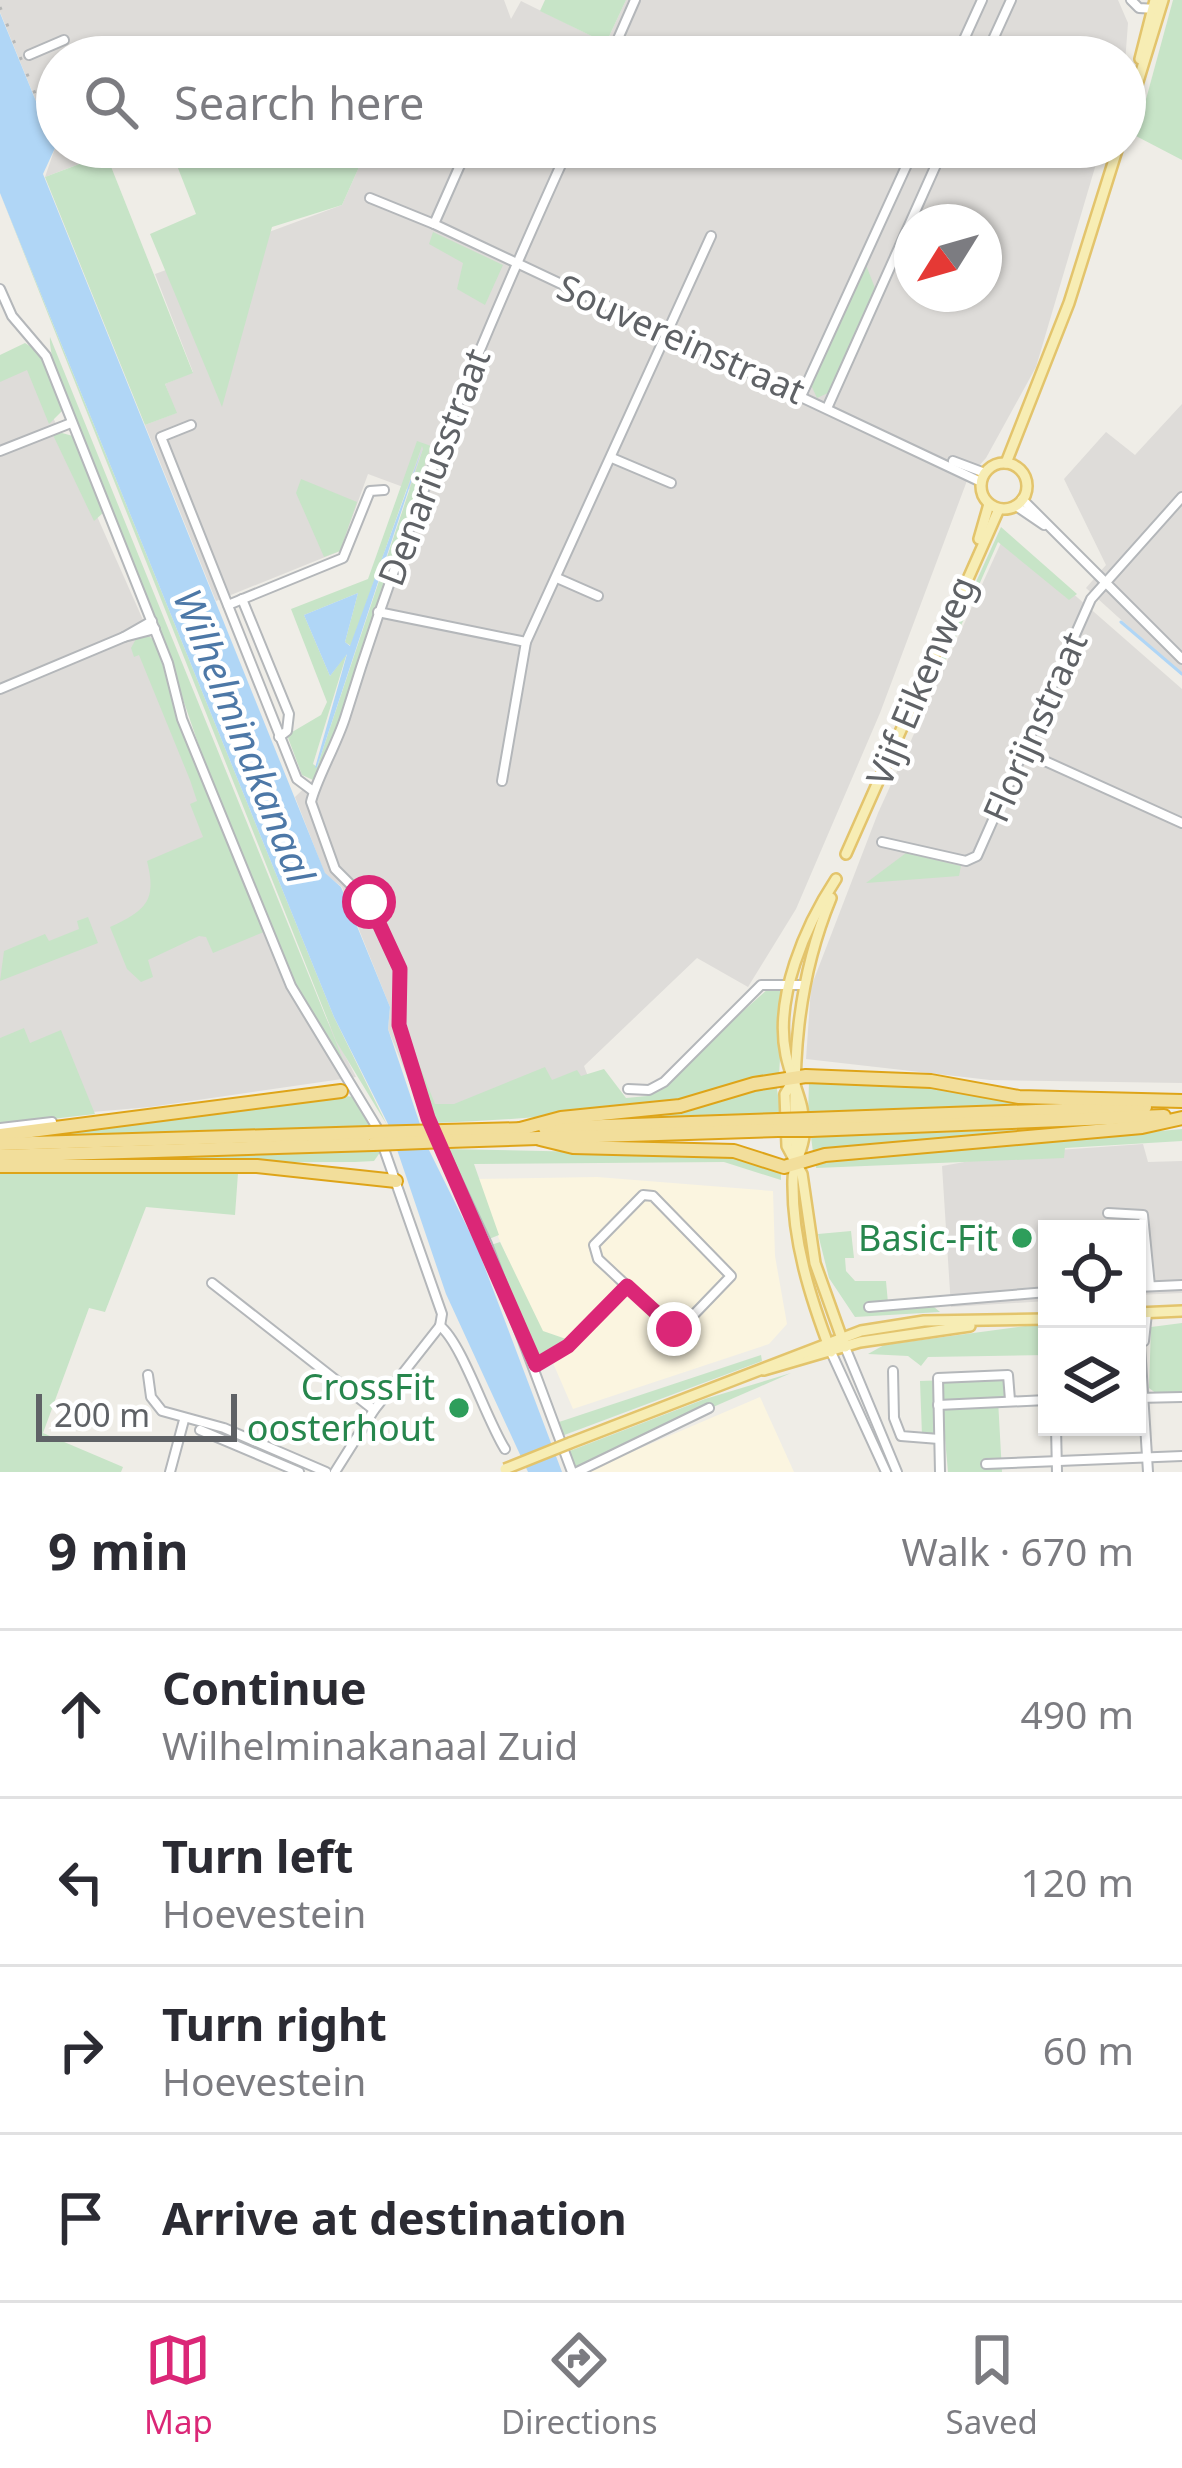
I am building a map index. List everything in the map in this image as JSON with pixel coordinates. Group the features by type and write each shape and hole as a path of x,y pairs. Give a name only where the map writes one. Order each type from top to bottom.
{"highway":[{"path":"520,1129 561,1118 680,1106 754,1084 863,1076 1019,1096 1182,1103"},
{"path":"0,1132 347,1087"},
{"path":"811,1124 1182,1103"},
{"path":"540,1139 572,1147 715,1149 772,1166 825,1155 1142,1127 1182,1117"},
{"path":"0,1156 520,1129 1182,1117"},
{"path":"446,1136 540,1139 778,1125"},
{"path":"0,1144 371,1139"},
{"path":"0,1166 257,1166 396,1180"}],"main road":[{"path":"1146,49 1157,4"},
{"path":"1011,466 1026,482 1019,502 994,506 983,478 1011,466 1111,168"},
{"name":"Vijf Eikenweg","path":"794,1079 785,1053 797,985 846,854 994,506"},
{"path":"794,1079 785,1094 787,1146 796,1163 814,1263 843,1343"},
{"path":"794,1079 802,1094 804,1139 796,1163 799,1247 830,1348"},
{"path":"1146,1313 1182,1311"},
{"path":"502,1471 843,1343 949,1325 1038,1319"}],"street":[{"path":"619,36 635,0"},
{"path":"966,36 982,0"},
{"path":"995,36 1011,0"},
{"path":"1134,0 1157,4"},
{"path":"29,55 36,52"},
{"path":"434,224 459,168"},
{"name":"Denariusstraat","path":"313,791 334,754 378,612 445,431 559,168"},
{"path":"802,394 905,168"},
{"path":"828,406 935,168"},
{"name":"Souvereinstraat","path":"370,198 983,478"},
{"path":"502,782 526,642 711,236"},
{"path":"0,290 12,316 46,356 154,625 182,718 291,986 396,1180 442,1314 440,1326 331,1472 297,1467 162,1412 151,1396 148,1375"},
{"path":"0,451 71,423"},
{"path":"191,425 161,437 297,778 313,791 312,814 335,868 374,907 400,969 399,1025 428,1118 536,1365 556,1439 574,1472 709,1408"},
{"path":"612,458 671,484"},
{"path":"228,605 343,558 370,490 384,490"},
{"name":"Florijnstraat","path":"882,842 973,859 1102,584 1182,497"},
{"path":"1019,502 1182,659"},
{"path":"557,578 598,596"},
{"path":"242,599 289,714 287,731 280,737"},
{"path":"378,612 526,642"},
{"path":"0,688 154,625"},
{"path":"1025,752 1182,823"},
{"path":"628,1089 649,1090 664,1082 761,985 797,985"},
{"path":"643,1195 653,1196 731,1273 728,1283 679,1330 627,1286 598,1258 594,1245 643,1195"},
{"path":"1108,1214 1140,1213 1147,1221 1150,1286"},
{"path":"212,1283 374,1410"},
{"path":"1146,1286 1182,1285"},
{"path":"536,1365 568,1346 627,1286"},
{"path":"869,1307 1038,1293"},
{"path":"946,1300 949,1325"},
{"path":"440,1326 451,1334 479,1405 505,1449"},
{"path":"843,1343 897,1472"},
{"path":"830,1348 886,1472"},
{"path":"893,1371 895,1418 902,1436 939,1439"},
{"path":"940,1472 938,1378 1008,1375 1010,1400"},
{"path":"1146,1398 1182,1397"},
{"path":"938,1405 1038,1400"},
{"path":"170,1472 184,1420"},
{"path":"200,1430 214,1430"},
{"path":"1056,1436 1057,1467"},
{"path":"1145,1436 1148,1472"},
{"path":"986,1464 1057,1467 1182,1456"}],"shaded area":[{"path":"0,0 504,0 511,19 521,1 592,36 36,36 36,101 0,12"},
{"path":"626,0 1118,0 1128,23 1127,36 609,36"},
{"path":"48,168 69,168 45,177"},
{"path":"359,168 1095,168 1036,367 986,458 968,478 880,713 796,909 748,987 697,958 584,1066 594,1092 423,1117 388,1029 390,1007 342,887 325,874 295,797 321,772 414,491 368,474 340,551 216,601 145,425 176,413 165,384 193,372 155,274 342,205"},
{"path":"28,361 279,926 356,1077 150,1107 0,1120 0,374"},
{"path":"1182,404 1182,675 1086,588 1106,565 1064,479 1106,432 1135,455"},
{"path":"1005,534 1182,689 1182,1083 990,1080 806,1059 811,987 878,813"},
{"path":"1143,1144 1148,1162 1182,1161 1182,1293 1146,1295 1146,1220 1038,1220 1038,1302 951,1307 942,1166 1015,1153"},
{"path":"597,1177 773,1191 775,1256 787,1324 769,1344 573,1409 473,1179"},
{"path":"760,1397 794,1472 590,1472 594,1468"}],"green space":[{"path":"545,0 626,0 609,36 592,36 540,11"},
{"path":"1173,0 1182,0 1182,160 1146,141 1146,99"},
{"path":"69,168 112,168 193,373 165,384 177,413 145,425 45,177"},
{"path":"178,168 359,168 342,205 272,227 222,407 150,234 196,214"},
{"path":"0,193 334,1017 387,1125 336,1041"},
{"path":"433,232 503,265 485,305 457,289 463,263 429,244"},
{"path":"866,265 875,288 828,393 817,398 811,385"},
{"path":"50,337 344,1062 303,1001 256,901 160,634 72,418"},
{"path":"25,343 41,353 62,411 49,424 27,370 0,382 0,355"},
{"path":"53,435 73,436 104,512 94,521"},
{"path":"417,441 431,446 328,754 313,780 302,775 287,735 321,715 327,702 291,609 368,579","holes":["423,449 317,767 313,764 347,653 330,676 304,615 358,593 345,642 351,646"]},
{"path":"301,479 357,502 340,551 324,557 296,493"},
{"path":"1001,527 1077,594 1069,600 998,542 924,709 919,707"},
{"path":"148,636 156,641 177,719 264,932 213,953 206,937 199,936 148,960 153,977 141,982 127,969 110,927 146,903 147,861 203,837 190,804 197,801 190,780 139,655 134,657 131,648 136,639"},
{"path":"906,853 961,866 959,876 866,883"},
{"path":"88,917 98,943 0,981 4,951 45,934 49,941 79,929 77,921"},
{"path":"768,989 784,990 779,1076 694,1097 608,1110 434,1123 417,1059 435,1104 454,1104 545,1067 552,1080 577,1070 581,1076 604,1069 626,1098 647,1096"},
{"path":"24,1028 30,1043 61,1030 95,1114 0,1125 0,1038"},
{"path":"870,1080 1094,1104 808,1114 809,1082"},
{"path":"776,1083 781,1114 571,1121 694,1108"},
{"path":"356,1097 372,1127 5,1140"},
{"path":"1100,1127 819,1153 813,1152 811,1137"},
{"path":"1182,1129 1182,1141 1065,1148 1064,1158 816,1168 816,1163"},
{"path":"445,1149 731,1155 781,1174 781,1180 724,1162 474,1164 499,1235 489,1239"},
{"path":"381,1151 374,1161 355,1162 19,1163"},
{"path":"0,1170 238,1173 235,1215 146,1207 105,1312 89,1308 43,1433 123,1467 121,1472 0,1472"},
{"path":"851,1231 854,1258 845,1258 846,1271 855,1281 886,1281 888,1303 868,1304 868,1311 934,1307 940,1312 855,1317 829,1278 818,1234"},
{"path":"500,1242 543,1331 569,1340 547,1357 536,1354 491,1245"},
{"path":"1182,1323 1182,1393 1157,1394 1149,1388 1151,1327"},
{"path":"1038,1324 1038,1355 928,1357 921,1366 908,1356 868,1354 884,1345"},
{"path":"761,1355 762,1361 559,1437 556,1423"},
{"path":"791,1373 576,1467 567,1452 705,1399"},
{"path":"1004,1378 1007,1399 998,1400 1002,1472 948,1472 945,1438 922,1436 920,1381"}],"water":[{"name":"Wilhelminakanaal","path":"0,13 36,101 36,168 46,168 43,174 325,873 341,887 390,1007 388,1029 428,1148 477,1247 562,1472 528,1472 446,1294 389,1126 334,1017 0,193"},
{"path":"423,446 315,768 347,654 330,676 304,615 358,593 345,642 350,646"}],"waterway":[{"path":"1121,622 1182,674"}],"railway":[{"path":"0,7 36,96"}],"place":[{"name":"Basic-Fit","path":"1022,1238"},
{"name":"CrossFit oosterhout","path":"459,1408"}],"route":[{"path":"369,902 400,969 399,1025 428,1118 480,1226 536,1365 568,1346 627,1286 674,1329"}]}
